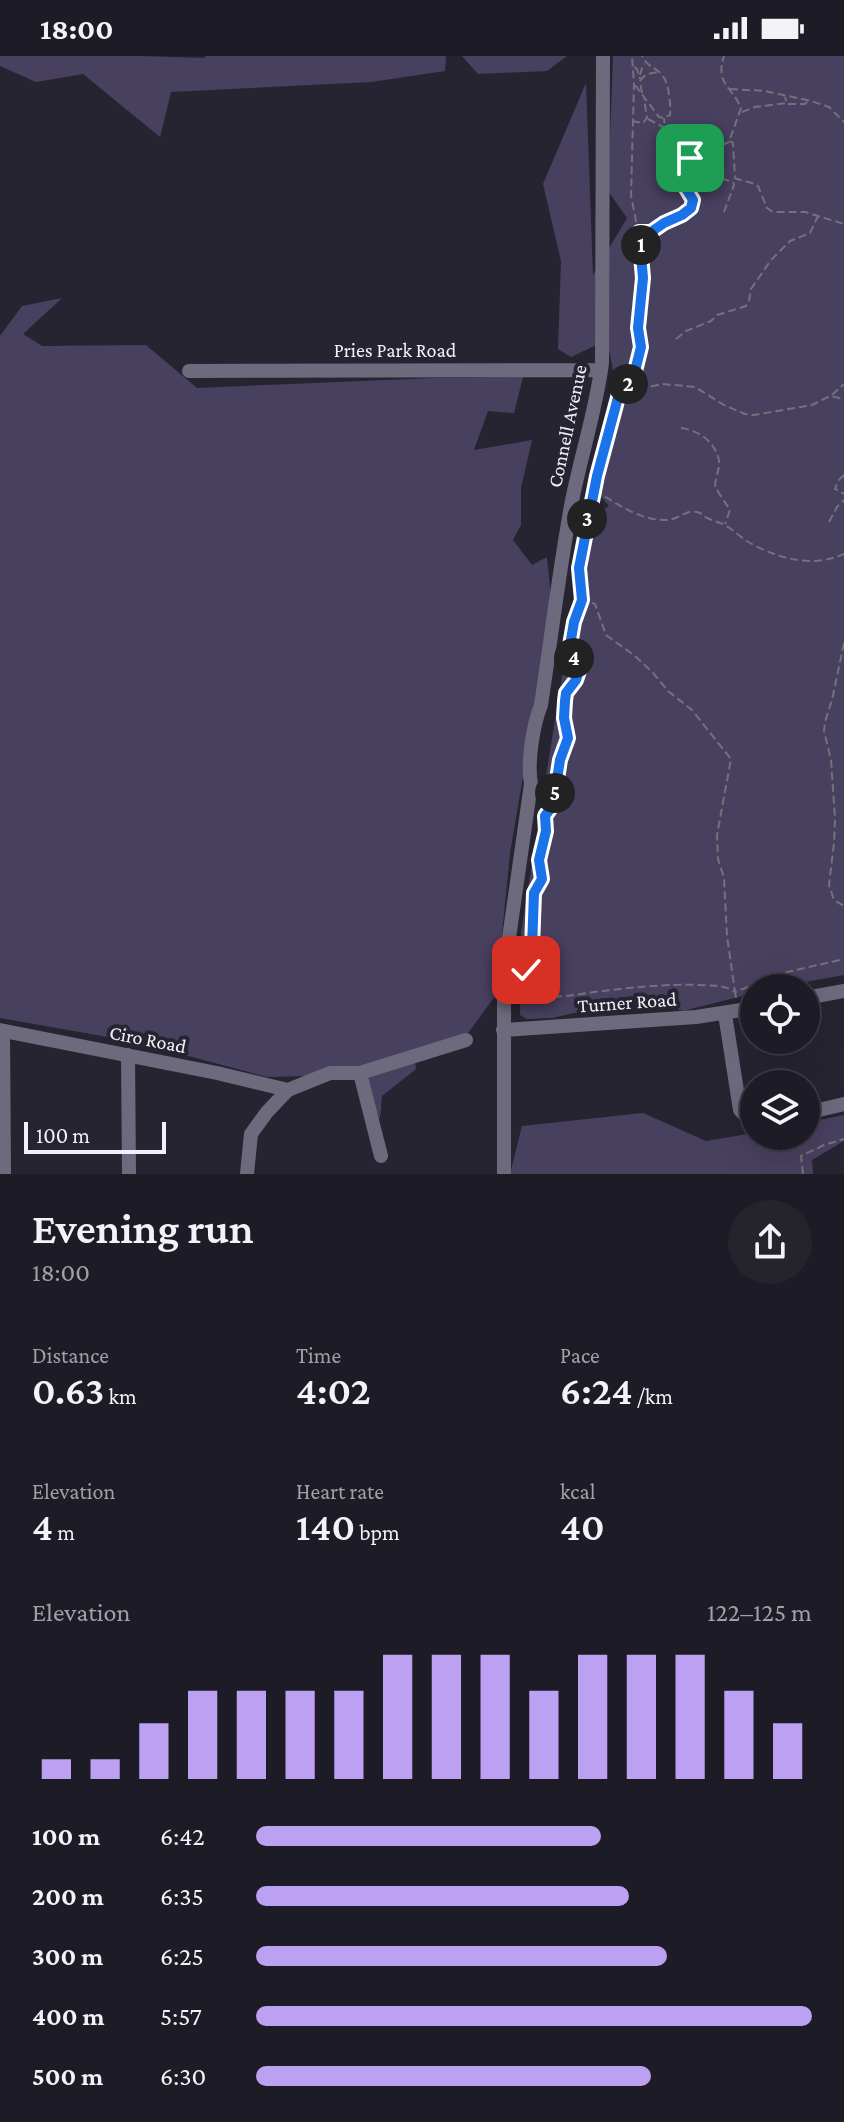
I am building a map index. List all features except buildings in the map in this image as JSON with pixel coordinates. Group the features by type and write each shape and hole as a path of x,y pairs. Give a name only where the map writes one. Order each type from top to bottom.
{"street":[{"name":"Connell Avenue","path":"504,1174 506,959 531,784 539,749 543,714 541,705 571,505 601,370 603,56"},
{"name":"Pries Park Road","path":"189,371 601,370"},
{"path":"820,995 844,991"},
{"name":"Turner Road","path":"503,1030 740,1011"},
{"path":"732,1012 740,1110"},
{"path":"1,1031 4,1174"},
{"name":"Ciro Road","path":"1,1031 288,1090"},
{"path":"247,1174 251,1134 288,1090 330,1073 360,1073 466,1040"},
{"path":"128,1055 129,1174"},
{"path":"360,1073 381,1156"},
{"path":"820,1110 844,1104"}],"path":[{"path":"633,56 631,195 639,232 643,278 638,328 641,347 633,379 620,390 594,490 579,568 581,598 569,643 569,651 579,671 566,693 564,718 568,738 560,760 553,805 545,816 546,831 539,860 542,879 534,893 532,948 526,970 546,996 566,997 681,984 716,985 735,992"},
{"path":"634,83 652,111 659,117 670,115 666,83 660,72 646,63 642,56"},
{"path":"674,169 688,163 699,148 711,150 729,141 741,108 721,74 724,56"},
{"path":"640,79 646,63"},
{"path":"632,121 643,123 647,118 640,79 637,69 633,67"},
{"path":"640,79 660,72"},
{"path":"730,89 765,91 808,100 829,107 844,122"},
{"path":"735,96 743,91"},
{"path":"784,95 787,103"},
{"path":"741,113 755,107 805,104 808,100"},
{"path":"647,118 665,128"},
{"path":"639,232 651,232 682,215 691,208 693,200 674,169 664,118"},
{"path":"724,212 734,185 735,148 729,141"},
{"path":"711,150 717,168 716,177"},
{"path":"671,153 704,173 755,184 767,208 773,212 805,212 844,224"},
{"path":"717,168 723,169 724,179"},
{"path":"676,339 717,315 746,306 751,289 771,260 790,241 810,233 818,216"},
{"path":"627,385 638,389 663,384 695,387 735,410 754,415 812,405 825,397 844,399"},
{"path":"831,396 844,384"},
{"path":"681,428 701,434 715,450 719,461 715,487 730,510 724,525"},
{"path":"844,475 835,489 844,494"},
{"path":"594,490 643,516 672,519 695,512 787,559 816,562 844,554"},
{"path":"829,522 844,500"},
{"path":"581,598 595,604 606,635 635,656 668,691 692,710 731,759 717,835 735,992 732,1012"},
{"path":"844,643 824,731 831,760 835,818 829,885 834,900 844,906"},
{"path":"735,992 783,973 844,959"},
{"path":"803,1174 801,1156 844,1139"}],"shaded area":[{"path":"0,56 446,56 445,71 371,82 171,92 160,137 83,74 36,82 0,66"},
{"path":"462,56 567,56 547,71 478,74"},
{"path":"613,56 844,56 844,975 820,979 820,974 740,974 740,997 683,1011 645,997 552,1018 527,1019 520,1015 521,932 587,521 609,506 593,487 602,436 616,385 607,340 571,357 558,349 561,261 543,184 586,83 593,275 627,218 608,191"},
{"path":"62,298 23,334 42,346 146,345 197,388 523,377 514,413 488,411 474,450 532,440 521,488 521,525 513,540 532,565 547,557 552,608 510,853 496,995 468,1033 413,1050 416,1069 382,1096 380,1119 355,1067 307,1076 267,1077 136,1042 0,1018 0,336 22,306"},
{"path":"643,1113 706,1141 740,1135 740,1150 820,1150 820,1120 844,1115 844,1141 812,1160 813,1174 510,1174 522,1126"}],"route":[{"path":"526,970 532,948 534,893 542,879 539,860 546,831 545,816 553,805 560,760 568,738 564,718 566,693 579,671 569,651 569,643 582,600 579,568 590,506 620,390 633,379 641,347 638,328 643,278 639,232 651,232 691,208 693,200 674,169 678,165 689,164 686,162 690,158"}]}
